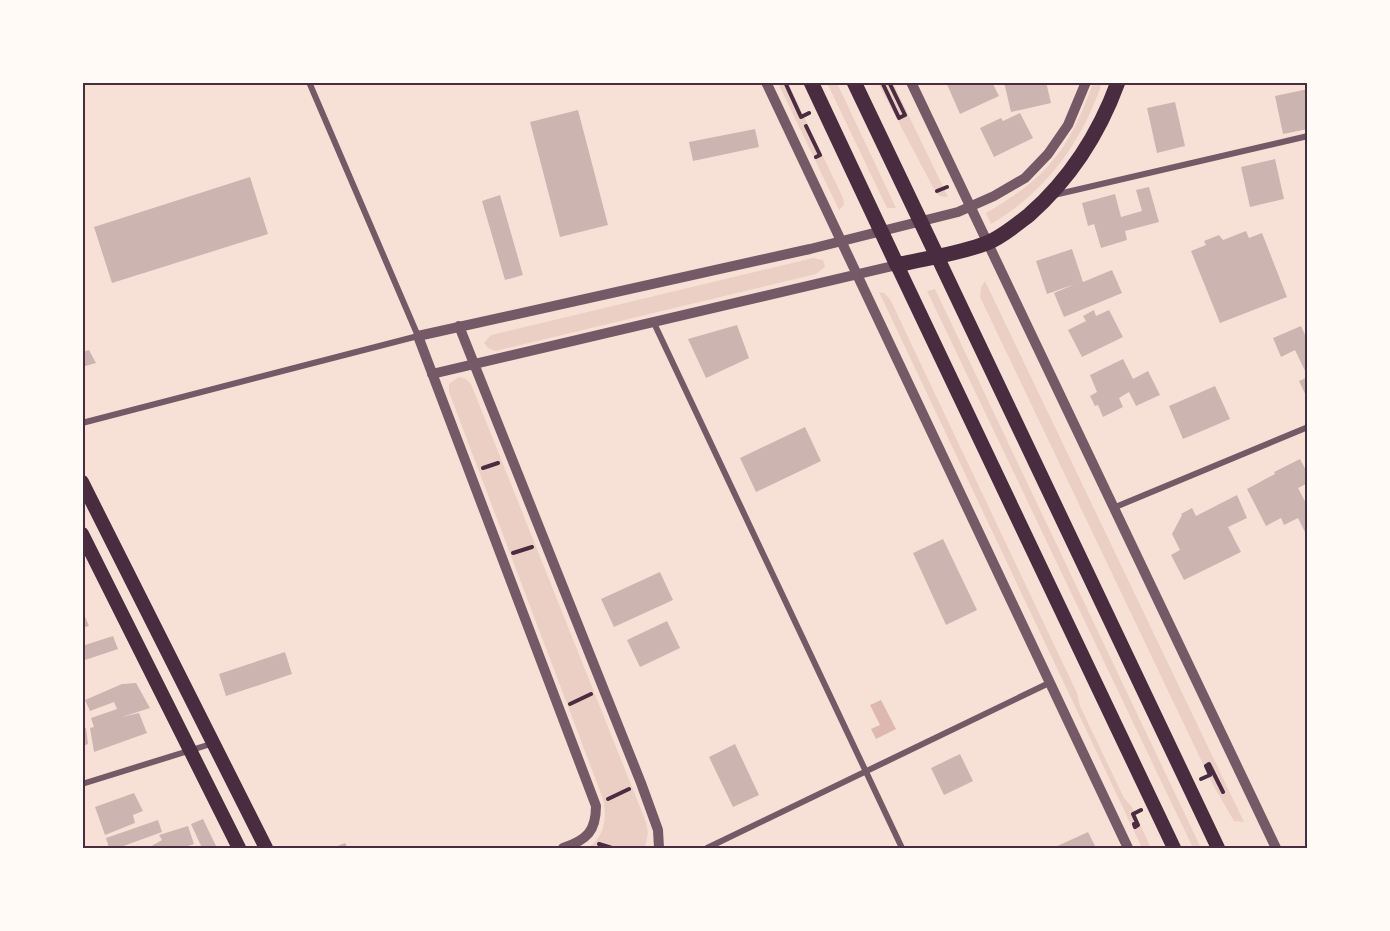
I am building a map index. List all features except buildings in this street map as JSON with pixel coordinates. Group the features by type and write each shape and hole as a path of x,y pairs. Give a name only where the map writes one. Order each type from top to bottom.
{"highway":[{"path":"811,82 897,265 987,243 1020,222 1051,195 1069,175 1107,113 1118,82"},
{"path":"854,82 937,256"}],"main road":[{"path":"937,256 1218,849"},
{"path":"897,265 1174,849"},
{"path":"82,482 266,849"},
{"path":"84,539 239,849"}],"street":[{"path":"309,82 418,336 596,806 596,819 592,829 584,838 563,849"},
{"path":"766,82 1128,849"},
{"path":"911,82 1276,849"},
{"path":"82,423 418,336 840,242 970,207 1025,178 1048,154 1068,125 1086,82"},
{"path":"1051,195 1308,136"},
{"path":"432,374 897,265"},
{"path":"653,321 902,849"},
{"path":"459,327 641,783 658,830 660,848"},
{"path":"1113,508 1308,427"},
{"path":"707,849 1049,683"},
{"path":"82,784 214,743"}],"path":[{"path":"785,82 801,117"},
{"path":"882,82 899,118 905,115 889,82"},
{"path":"806,126 820,155 815,157"},
{"path":"937,191 946,187"},
{"path":"481,468 499,463"},
{"path":"513,554 532,547"},
{"path":"570,704 591,694"},
{"path":"1191,784 1210,775 1206,766 1209,764 1223,792"},
{"path":"606,801 629,789"},
{"path":"1127,809 1135,827 1138,825 1133,814 1142,809"},
{"path":"599,844 612,849"}],"shaded area":[{"path":"778,83 788,83 843,198 844,205 839,210"},
{"path":"827,83 837,83 896,208 887,208"},
{"path":"878,83 893,83 948,197 936,193"},
{"path":"1093,83 1102,83 1094,105 1060,164 1029,197 991,224 986,213 1026,187 1054,160 1075,127"},
{"path":"813,258 823,260 825,267 816,274 495,351 484,343 491,335"},
{"path":"985,281 1244,822 1234,821 1213,785 980,297 981,287"},
{"path":"935,289 1201,848 1193,848 927,291"},
{"path":"879,292 884,293 890,299 1077,693 1080,706 1151,848 1142,848"},
{"path":"459,377 471,384 646,822 648,833 645,848 587,848 598,839 601,833 605,813 603,799 449,392 449,384"},
{"path":"881,700 896,729 876,739 871,729 880,725 870,705"}]}
